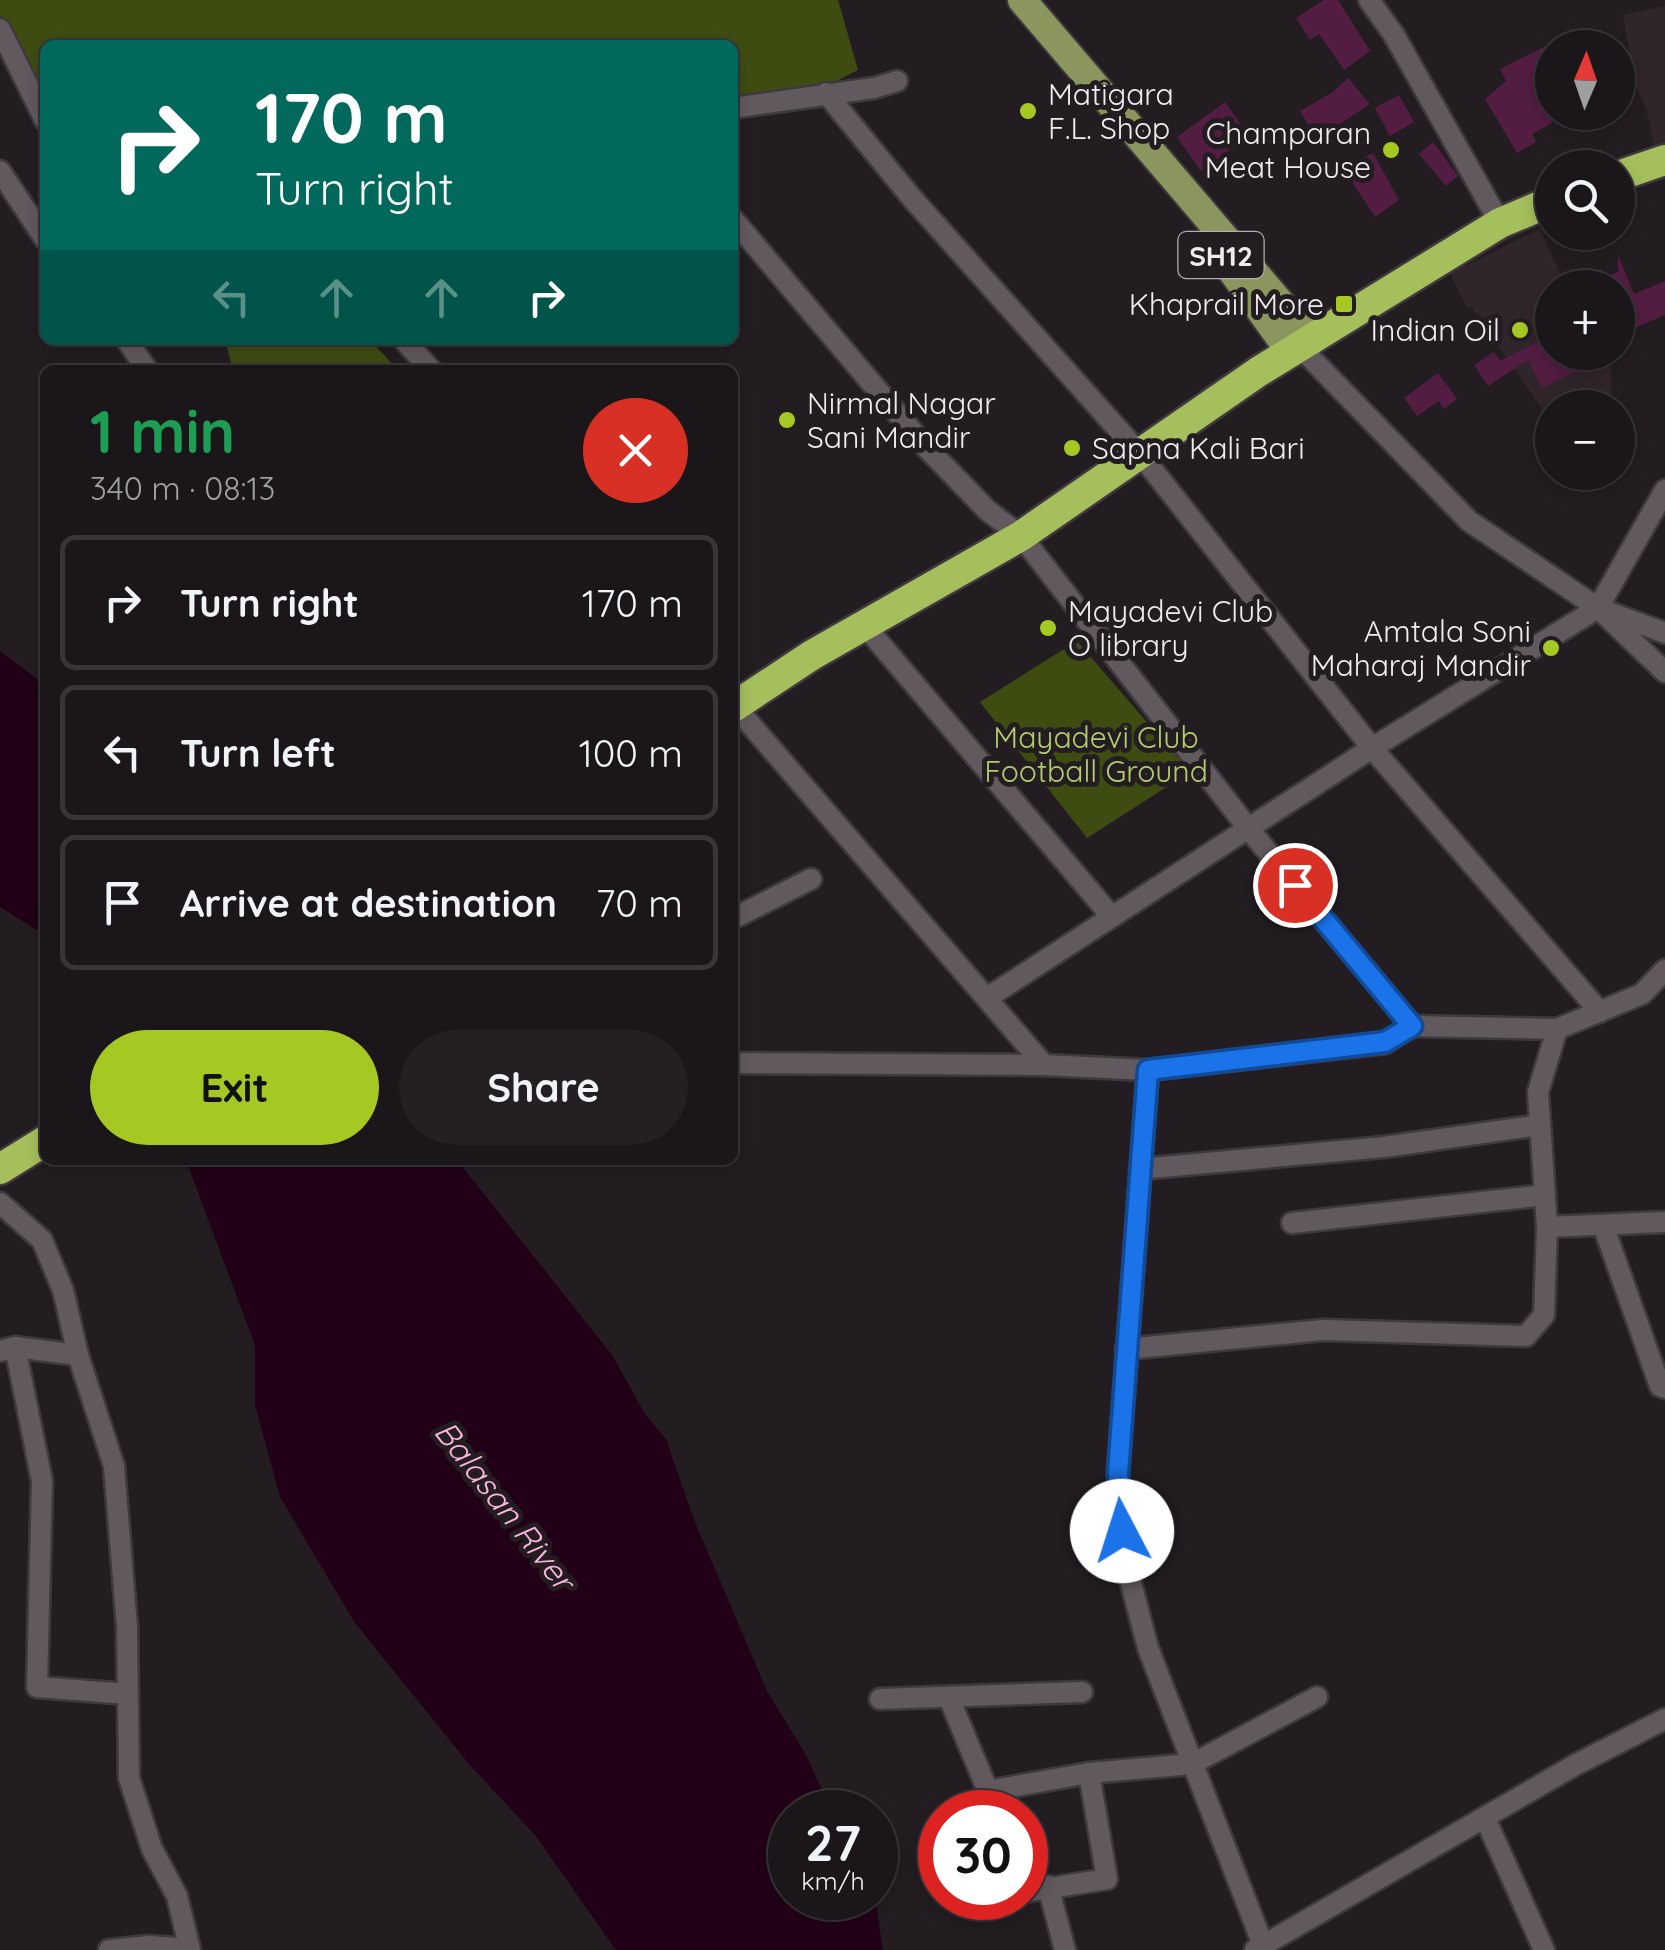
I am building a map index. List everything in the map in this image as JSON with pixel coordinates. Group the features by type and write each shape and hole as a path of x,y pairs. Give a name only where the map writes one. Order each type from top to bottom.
{"highway":[{"path":"1635,170 1665,160"},
{"path":"1635,189 1665,180"},
{"path":"738,712 866,626 1021,536 1258,372 1500,224 1535,209"},
{"path":"1437,264 1535,227"},
{"path":"0,1169 40,1144"}],"main road":[{"name":"SH12","path":"1025,4 1154,155 1301,347"},
{"name":"SH12","path":"1154,155 1263,319 1301,347"},
{"path":"1258,372 1266,342 1263,319"}],"street":[{"path":"1369,0 1394,35 1500,224"},
{"path":"0,29 40,110"},
{"path":"738,107 897,81"},
{"path":"826,94 880,162 1141,456 1372,748 1600,1012"},
{"path":"0,171 40,231"},
{"path":"738,225 924,445 987,510 1021,536 1248,828 1412,1026"},
{"path":"409,345 427,365"},
{"path":"1301,347 1469,521 1598,608 1665,672"},
{"path":"986,998 1372,748 1598,608 1665,490"},
{"path":"1598,608 1665,632"},
{"path":"866,626 1112,917"},
{"path":"738,717 1044,1065"},
{"path":"738,916 811,879"},
{"path":"738,1063 1044,1065 1148,1070 1385,1042 1412,1026 1557,1030 1642,994 1665,970"},
{"path":"1126,1349 1322,1330 1526,1336 1544,1315 1548,1227 1538,1092 1557,1030"},
{"path":"1148,1070 1118,1473 1125,1560 1148,1648 1261,1948 1665,1719"},
{"path":"1140,1169 1384,1146 1540,1125"},
{"path":"1292,1223 1545,1195"},
{"path":"0,1203 42,1240 63,1290 78,1355 114,1466 127,1627 129,1778 152,1849 177,1896 189,1950 149,1946 108,1950"},
{"path":"1548,1227 1665,1222"},
{"path":"1603,1225 1660,1386 1665,1388"},
{"path":"78,1355 7,1349 42,1481 37,1687 128,1694"},
{"path":"880,1699 1082,1692"},
{"path":"949,1698 988,1790 1089,1773 1192,1764 1317,1697"},
{"path":"1065,1950 1048,1886 1108,1879 1089,1773"},
{"path":"1485,1818 1544,1950"}],"shaded area":[{"path":"1665,6 1665,150 1655,153 1647,111 1635,84 1635,30 1626,30 1623,15"},
{"name":"Indian Oil","path":"1535,231 1535,250 1549,250 1558,270 1535,270 1535,370 1611,370 1611,390 1535,390 1535,399 1471,307 1467,308 1450,273"}],"green space":[{"path":"0,0 838,0 858,70 827,86 738,103 738,40 40,40 40,103 0,17"},
{"path":"226,345 375,345 393,365 232,365"},
{"name":"Mayadevi Club Football Ground","path":"1077,641 1190,772 1087,838 980,702"}],"water":[{"path":"0,651 40,681 40,932 0,907"},
{"name":"Balasan River","path":"188,1165 461,1165 612,1355 645,1414 666,1439 694,1520 767,1691 806,1755 822,1790 768,1790 768,1920 878,1920 883,1950 616,1950 535,1835 469,1764 355,1623 280,1497 255,1405 255,1345"}],"building":[{"path":"1324,0 1338,0 1370,51 1344,70 1319,34 1310,40 1296,18"},
{"path":"1535,52 1535,130 1539,130 1532,134 1536,142 1517,153 1485,99 1506,81 1500,69"},
{"path":"1348,78 1370,104 1317,139 1300,111 1333,92"},
{"path":"1399,95 1414,122 1390,136 1375,108"},
{"path":"1225,102 1249,136 1201,171 1177,137"},
{"path":"1433,142 1458,176 1446,186 1419,154"},
{"path":"1373,153 1399,200 1375,217 1344,169"},
{"path":"1665,281 1665,315 1635,328 1635,294"},
{"path":"1535,344 1535,370 1578,370 1542,388 1528,360 1488,386 1474,365 1494,352 1500,361"},
{"path":"1438,373 1457,399 1444,409 1439,401 1417,416 1404,398"}],"place":[{"name":"Matigara F.L. Shop","path":"1028,111"},
{"name":"Champaran Meat House","path":"1391,150"},
{"name":"Khaprail More","path":"1344,304"},
{"name":"Indian Oil","path":"1520,330"},
{"name":"Nirmal Nagar Sani Mandir","path":"787,420"},
{"name":"Sapna Kali Bari","path":"1072,448"},
{"name":"Mayadevi Club O library","path":"1048,628"},
{"name":"Amtala Soni Maharaj Mandir","path":"1551,648"}],"route":[{"path":"1122,1531 1118,1473 1148,1070 1385,1042 1412,1026 1295,885"}]}
